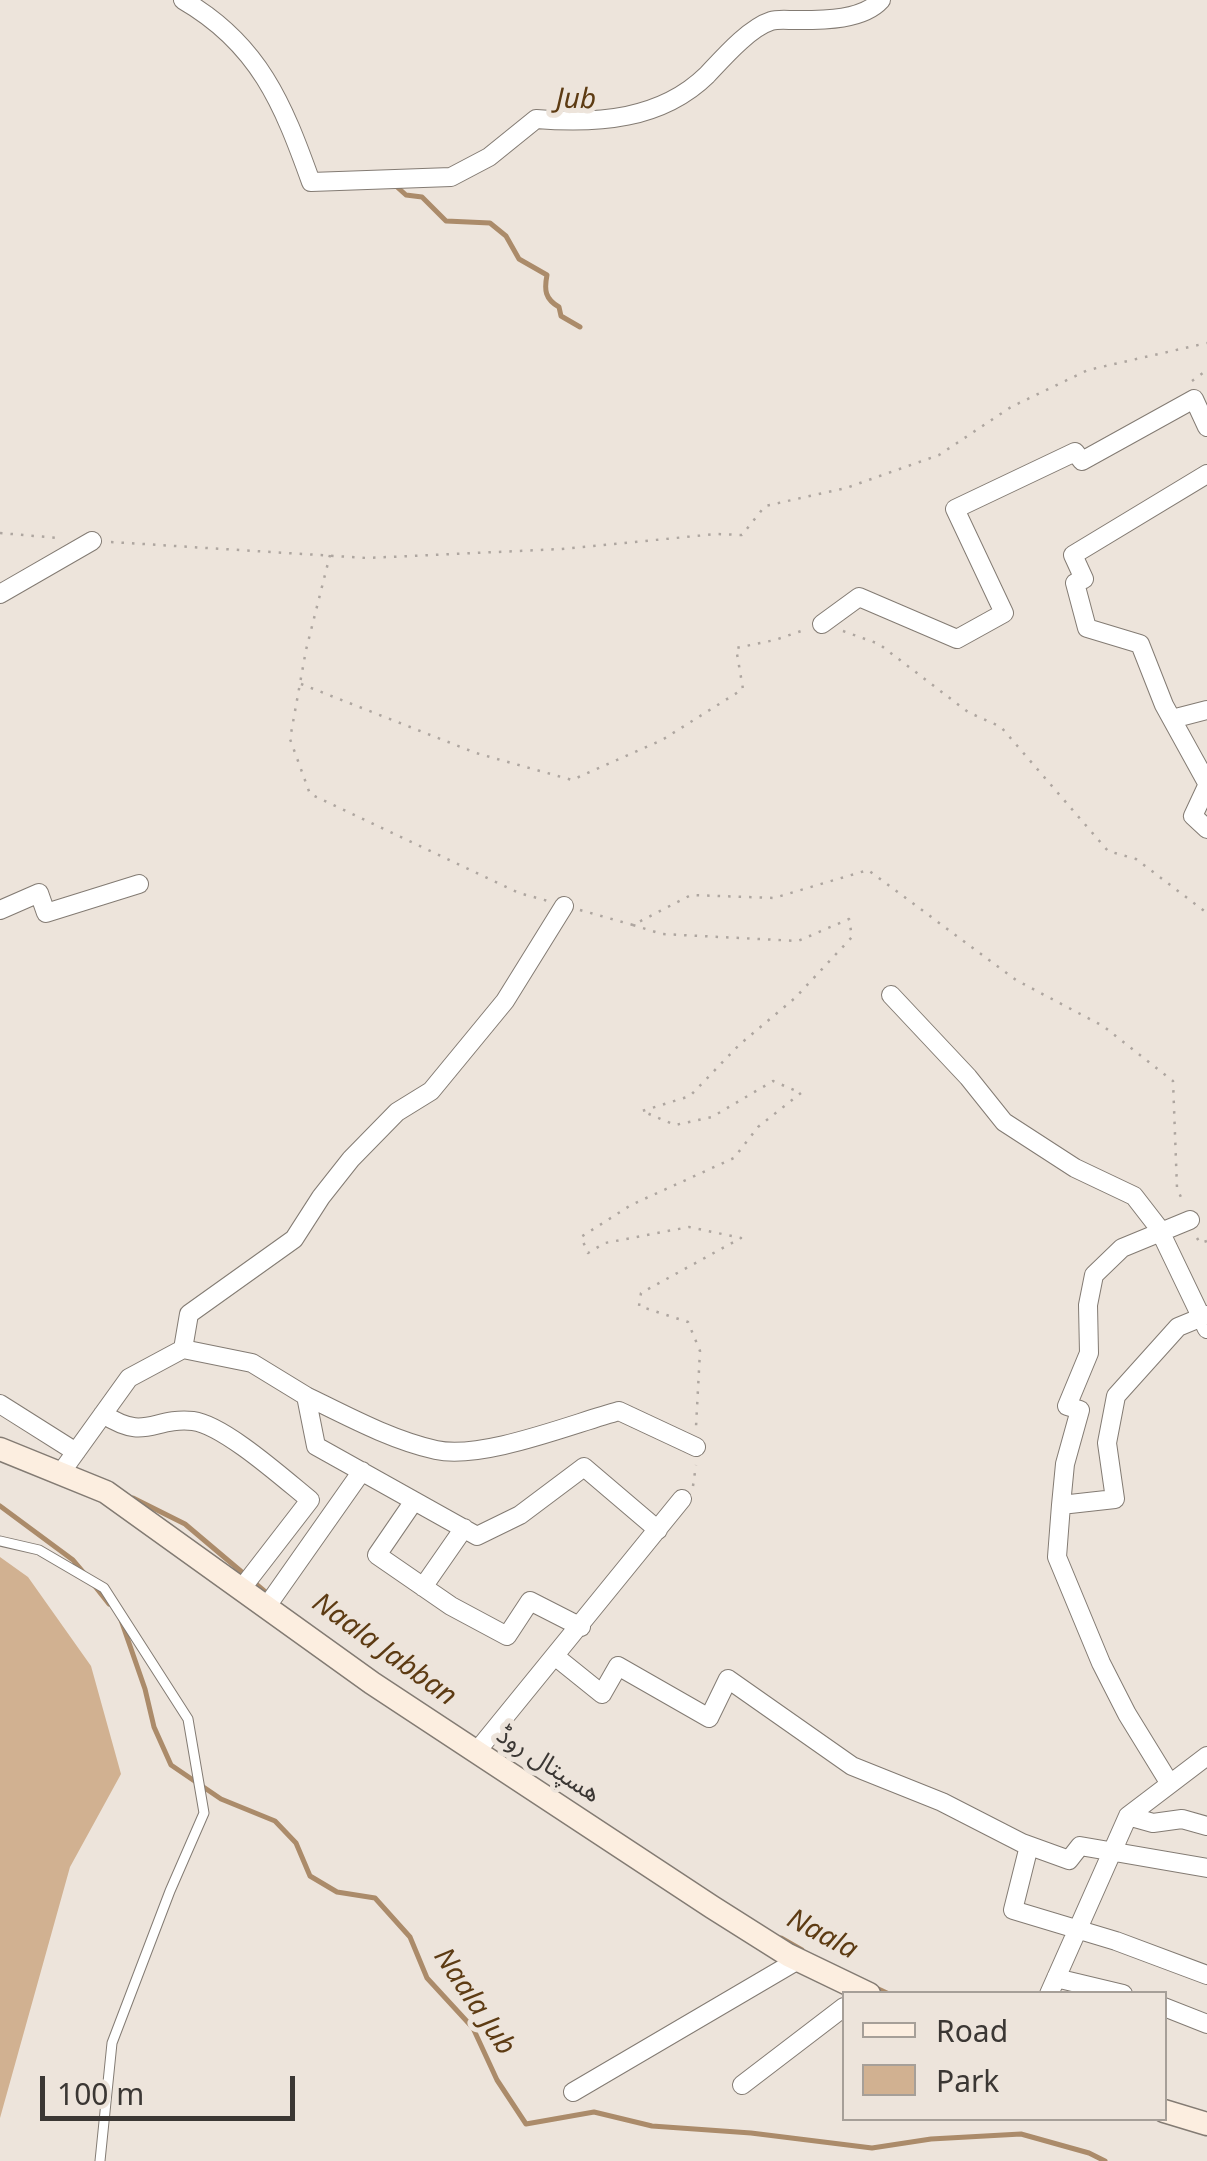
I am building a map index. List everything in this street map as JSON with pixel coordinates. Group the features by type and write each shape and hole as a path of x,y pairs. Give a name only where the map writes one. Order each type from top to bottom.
{"main road":[{"name":"ھسپتال روڈ","path":"0,1448 106,1492 246,1583 372,1683 798,1960 862,1991"},
{"path":"1167,2112 1207,2124"}],"street":[{"path":"183,0 210,15 252,58 285,110 310,182 451,177 490,157 536,118 586,123 659,109 702,80 739,43 772,20 828,20 873,9 881,0"},
{"path":"822,624 859,597 957,640 1004,614 956,509 1075,452 1082,461 1194,399 1207,427"},
{"path":"1207,474 1073,555 1084,579 1075,583 1088,628 1140,644 1172,719 1207,784 1193,816 1207,829"},
{"path":"0,594 92,541"},
{"path":"1172,719 1207,710"},
{"path":"0,910 38,893 46,913 139,884"},
{"path":"183,1349 189,1314 294,1239 351,1159 396,1112 431,1091 474,1042 505,1001 564,906"},
{"path":"891,995 968,1077 1004,1122 1075,1168 1134,1196 1161,1232 1205,1320 1178,1327 1116,1396 1107,1443 1115,1500 1061,1504"},
{"path":"1170,1784 1101,1662 1057,1557 1065,1464 1080,1410 1067,1406 1088,1353 1088,1305 1094,1275 1122,1248 1190,1220"},
{"path":"60,1474 129,1378 183,1349 252,1363 356,1420 439,1450 504,1446 619,1411 696,1447"},
{"path":"306,1396 316,1446 477,1536 520,1515 584,1467 658,1530"},
{"path":"0,1404 76,1452"},
{"path":"103,1414 126,1429 195,1421 239,1444 310,1500 246,1583"},
{"path":"270,1601 362,1472"},
{"path":"477,1751 682,1498"},
{"path":"414,1501 377,1555 507,1636 530,1601 581,1626"},
{"path":"423,1586 464,1528"},
{"path":"556,1657 602,1694 618,1666 710,1718 728,1678 852,1766 942,1802 1029,1846 1069,1860 1080,1846 1207,1868"},
{"path":"1097,1991 1053,1986 1112,1849 1128,1816 1207,1756"},
{"path":"1187,1771 1207,1776"},
{"path":"1128,1816 1153,1823 1182,1819 1202,1823"},
{"path":"1029,1846 1013,1910 1078,1928 1207,1974"},
{"path":"572,2092 798,1960"},
{"path":"1167,2008 1207,2024"},
{"path":"742,2085 842,2010"}],"lane":[{"path":"0,1541 38,1550 104,1588 188,1719 201,1794 204,1813 112,2043 100,2161"}],"path":[{"path":"0,533 367,558 742,535 765,506 846,488 939,455 1011,407 1088,370 1207,343"},
{"path":"330,556 290,738 310,794 519,893 662,934 798,941 849,919 852,936 796,998 739,1046 690,1096 642,1112 675,1124 712,1117 773,1081 801,1093 758,1127 734,1158 631,1205 581,1237 588,1253 605,1244 689,1226 741,1238 641,1293 640,1306 688,1322 700,1351 696,1482 682,1498"},
{"path":"300,684 476,753 572,780 662,740 743,689 736,648 822,624 879,644 968,712 1001,728 1108,850 1136,860 1207,914"},
{"path":"633,926 691,895 774,898 868,870 1016,980 1103,1026 1174,1081 1177,1188 1200,1243 1207,1241"}],"green space":[{"path":"0,1557 28,1577 91,1666 121,1774 70,1867 0,2118"}],"waterway":[{"name":"Jub","path":"396,186 406,195 422,197 446,221 490,223 506,236 519,259 547,275 548,297 559,307 561,316 580,327"},
{"name":"Naala Jabban","path":"133,1498 185,1524 269,1595"},
{"name":"Naala Jub","path":"0,1506 73,1560 84,1573"},
{"name":"Naala Jub","path":"94,1585 109,1604"},
{"name":"Naala Jub","path":"121,1620 154,1727 171,1765 221,1799 275,1821 296,1843 310,1876 337,1892 375,1898 410,1937 427,1978 473,2028 497,2080 526,2124 594,2112 652,2126 872,2148 931,2139 1021,2134 1105,2161"},
{"name":"Naala","path":"781,1938 802,1950"},
{"name":"Naala","path":"874,1987 883,1991"}]}
